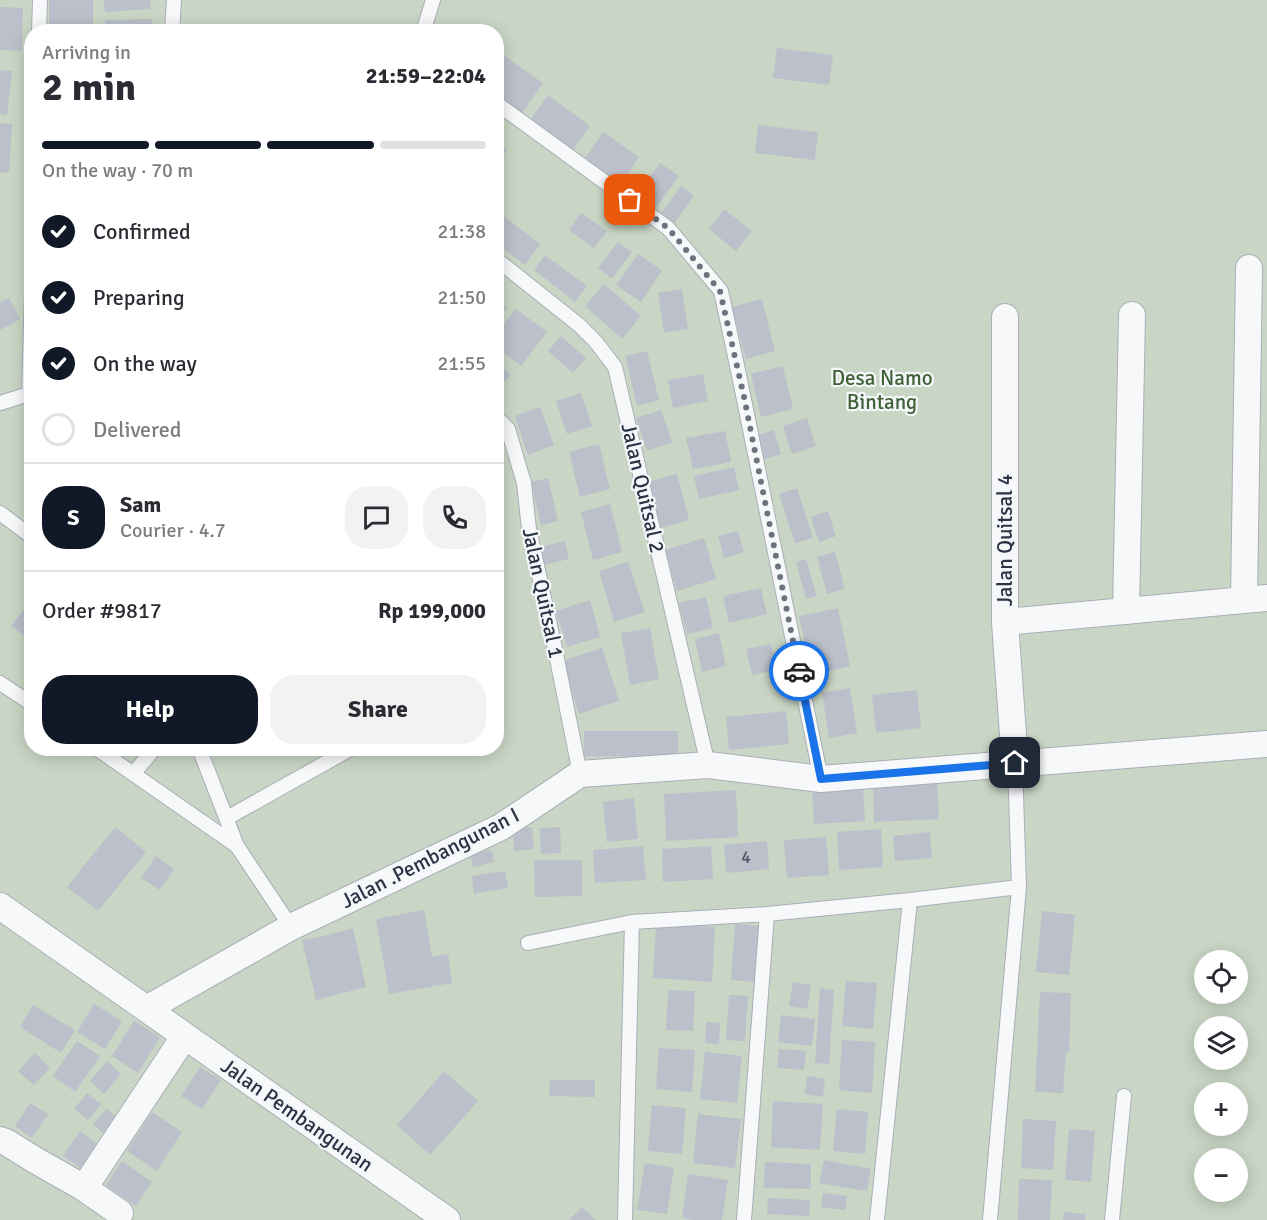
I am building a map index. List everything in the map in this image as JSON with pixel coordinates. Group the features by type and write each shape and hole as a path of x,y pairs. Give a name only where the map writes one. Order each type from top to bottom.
{"street":[{"path":"1005,622 1256,599 1249,268"},
{"path":"1126,611 1132,315"},
{"name":"Jalan Quitsal 4","path":"1005,317 1005,622 1015,763"},
{"name":"Jalan .Pembangunan I","path":"148,1008 291,927 501,827 580,774 708,765 821,779 1267,744"},
{"name":"Jalan Pembangunan","path":"0,906 447,1220"},
{"path":"84,1188 184,1037"},
{"path":"0,1140 84,1188 120,1213"}],"lane":[{"path":"39,24 40,0"},
{"path":"172,24 174,0"},
{"path":"426,24 433,0"},
{"path":"504,109 668,228 720,291 742,386 821,779"},
{"name":"Jalan Quitsal 2","path":"504,265 579,325 596,342 615,367 708,765"},
{"path":"0,403 24,396"},
{"name":"Jalan Quitsal 1","path":"504,425 508,429 524,483 529,529 580,774"},
{"path":"0,513 24,531"},
{"path":"0,683 24,699"},
{"path":"107,756 237,846"},
{"path":"133,774 148,756"},
{"path":"202,756 237,846 291,927"},
{"path":"227,818 338,756"},
{"path":"990,1220 1019,887 1015,763"},
{"path":"528,944 632,922 767,914 1019,887"},
{"path":"877,1220 910,900"},
{"path":"744,1220 767,914"},
{"path":"625,1220 632,922"},
{"path":"1112,1220 1124,1096"}],"green space":[{"name":"Desa Namo Bintang","path":"0,0 1267,0 1267,1220 0,1220"}],"building":[{"path":"49,0 93,0 93,24 49,24"},
{"path":"104,0 150,0 151,9 105,12"},
{"path":"0,7 23,8 22,51 0,50"},
{"path":"152,19 152,24 105,24 105,20"},
{"path":"777,48 833,55 829,85 773,78"},
{"path":"504,56 543,83 522,113 504,101"},
{"path":"0,70 12,71 7,115 0,114"},
{"path":"548,95 590,126 572,151 530,120"},
{"path":"0,123 12,124 9,173 0,172"},
{"path":"758,125 818,132 815,160 755,153"},
{"path":"603,132 639,157 621,185 584,160"},
{"path":"660,163 679,176 653,212 634,198"},
{"path":"681,186 694,196 673,225 660,215"},
{"path":"724,209 752,231 736,251 709,229"},
{"path":"581,213 607,231 594,248 569,230"},
{"path":"504,216 540,244 525,265 504,249"},
{"path":"618,242 632,252 612,279 598,268"},
{"path":"638,254 662,270 641,302 616,285"},
{"path":"545,255 587,286 575,302 534,270"},
{"path":"604,284 641,316 622,339 585,306"},
{"path":"682,289 688,329 664,333 658,293"},
{"path":"9,298 20,319 0,330 0,303"},
{"path":"762,299 775,351 746,359 732,307"},
{"path":"516,309 547,332 521,366 504,353 504,324"},
{"path":"561,336 586,358 573,373 548,351"},
{"path":"647,351 659,400 637,406 625,356"},
{"path":"783,366 793,409 761,417 751,374"},
{"path":"504,369 511,375 504,382"},
{"path":"703,374 708,401 673,408 668,380"},
{"path":"581,393 592,426 567,434 556,401"},
{"path":"540,407 554,445 528,455 515,416"},
{"path":"661,410 672,442 647,451 636,418"},
{"path":"807,418 816,446 792,454 783,426"},
{"path":"774,430 781,454 762,460 755,436"},
{"path":"725,431 731,462 693,469 686,438"},
{"path":"599,444 610,489 580,497 569,452"},
{"path":"734,467 739,490 699,499 694,476"},
{"path":"677,474 689,520 660,528 648,482"},
{"path":"548,478 558,521 541,525 531,482"},
{"path":"797,488 813,538 795,543 779,494"},
{"path":"610,504 622,552 593,560 581,512"},
{"path":"828,511 836,536 819,542 811,517"},
{"path":"738,531 744,552 724,558 718,536"},
{"path":"704,538 716,579 677,591 665,550"},
{"path":"565,541 569,559 543,565 539,547"},
{"path":"835,552 845,589 827,594 817,557"},
{"path":"806,559 817,596 806,599 796,562"},
{"path":"628,562 645,612 614,622 599,571"},
{"path":"761,588 767,614 729,623 723,596"},
{"path":"706,597 713,628 687,634 679,603"},
{"path":"590,600 600,637 567,647 556,611"},
{"path":"838,608 850,666 812,675 799,616"},
{"path":"24,609 24,636 11,626"},
{"path":"650,628 659,679 630,685 621,633"},
{"path":"719,633 726,666 702,672 695,639"},
{"path":"771,644 777,670 752,675 746,649"},
{"path":"602,648 619,701 579,714 562,661"},
{"path":"850,688 857,733 829,738 822,693"},
{"path":"917,690 921,728 876,733 872,695"},
{"path":"786,711 789,744 729,750 726,717"},
{"path":"584,731 678,731 678,757 584,756"},
{"path":"937,779 939,819 874,822 873,781"},
{"path":"863,786 865,821 814,824 812,789"},
{"path":"736,790 738,837 666,841 664,794"},
{"path":"634,798 638,839 607,842 603,802"},
{"path":"115,827 146,852 98,911 67,887"},
{"path":"532,827 534,849 514,851 513,829"},
{"path":"560,827 561,853 541,854 540,828"},
{"path":"881,829 883,867 839,870 837,832"},
{"path":"930,832 932,858 895,861 893,836"},
{"path":"826,837 829,875 787,878 784,840"},
{"path":"767,841 769,869 726,873 724,845"},
{"path":"643,846 646,880 595,883 593,850"},
{"path":"711,846 713,879 663,882 662,849"},
{"path":"492,850 494,862 473,867 470,854"},
{"path":"156,856 174,869 160,890 141,878"},
{"path":"534,860 582,860 582,896 535,897"},
{"path":"505,871 508,888 474,894 472,876"},
{"path":"424,910 432,957 448,954 452,983 389,994 376,919"},
{"path":"1042,911 1075,915 1069,975 1036,972"},
{"path":"656,924 715,927 712,982 653,978"},
{"path":"735,924 760,926 756,982 731,980"},
{"path":"353,928 366,987 316,1000 302,940"},
{"path":"846,981 877,983 873,1029 842,1026"},
{"path":"793,982 811,985 807,1009 789,1006"},
{"path":"820,988 834,990 829,1064 815,1063"},
{"path":"668,990 695,991 693,1031 666,1030"},
{"path":"1040,992 1071,993 1069,1052 1066,1052 1063,1093 1035,1092"},
{"path":"729,995 748,996 745,1041 726,1040"},
{"path":"94,1004 122,1021 105,1049 77,1032"},
{"path":"33,1005 75,1030 61,1053 20,1027"},
{"path":"781,1015 815,1019 812,1046 778,1042"},
{"path":"134,1021 160,1037 138,1073 112,1056"},
{"path":"706,1022 720,1023 719,1044 705,1043"},
{"path":"842,1040 875,1042 872,1093 839,1090"},
{"path":"77,1041 100,1056 75,1092 53,1076"},
{"path":"659,1048 695,1050 692,1092 656,1089"},
{"path":"779,1049 806,1051 804,1070 777,1068"},
{"path":"705,1052 742,1056 737,1103 700,1099"},
{"path":"35,1053 50,1068 34,1085 18,1071"},
{"path":"107,1061 121,1074 104,1094 90,1081"},
{"path":"200,1067 221,1080 202,1109 181,1096"},
{"path":"444,1071 478,1101 430,1155 397,1125"},
{"path":"807,1076 825,1079 823,1097 805,1094"},
{"path":"550,1080 595,1080 595,1097 549,1096"},
{"path":"87,1093 101,1104 88,1120 74,1109"},
{"path":"773,1101 823,1104 820,1150 771,1147"},
{"path":"30,1103 48,1114 32,1138 15,1126"},
{"path":"652,1105 686,1108 682,1154 648,1151"},
{"path":"107,1109 117,1118 103,1133 93,1124"},
{"path":"837,1109 868,1112 865,1154 833,1151"},
{"path":"152,1112 182,1132 157,1171 127,1151"},
{"path":"698,1114 741,1119 735,1168 693,1163"},
{"path":"1023,1119 1056,1121 1053,1170 1021,1168"},
{"path":"1069,1129 1095,1131 1091,1182 1065,1180"},
{"path":"80,1131 99,1145 82,1169 63,1156"},
{"path":"824,1160 871,1169 867,1191 819,1183"},
{"path":"122,1161 152,1182 136,1206 106,1185"},
{"path":"765,1162 811,1164 811,1189 764,1188"},
{"path":"645,1163 674,1168 667,1214 637,1210"},
{"path":"688,1174 728,1180 722,1220 682,1218"},
{"path":"1019,1179 1052,1180 1050,1220 1018,1220"},
{"path":"823,1193 847,1196 845,1210 821,1207"},
{"path":"768,1198 810,1200 809,1216 767,1214"},
{"path":"582,1207 596,1220 569,1220"},
{"path":"1064,1212 1086,1214 1085,1220 1063,1220"}],"way so far":[{"path":"630,200 668,228 720,291 744,397 799,671"}],"route":[{"path":"799,671 821,779 1015,763"}]}
